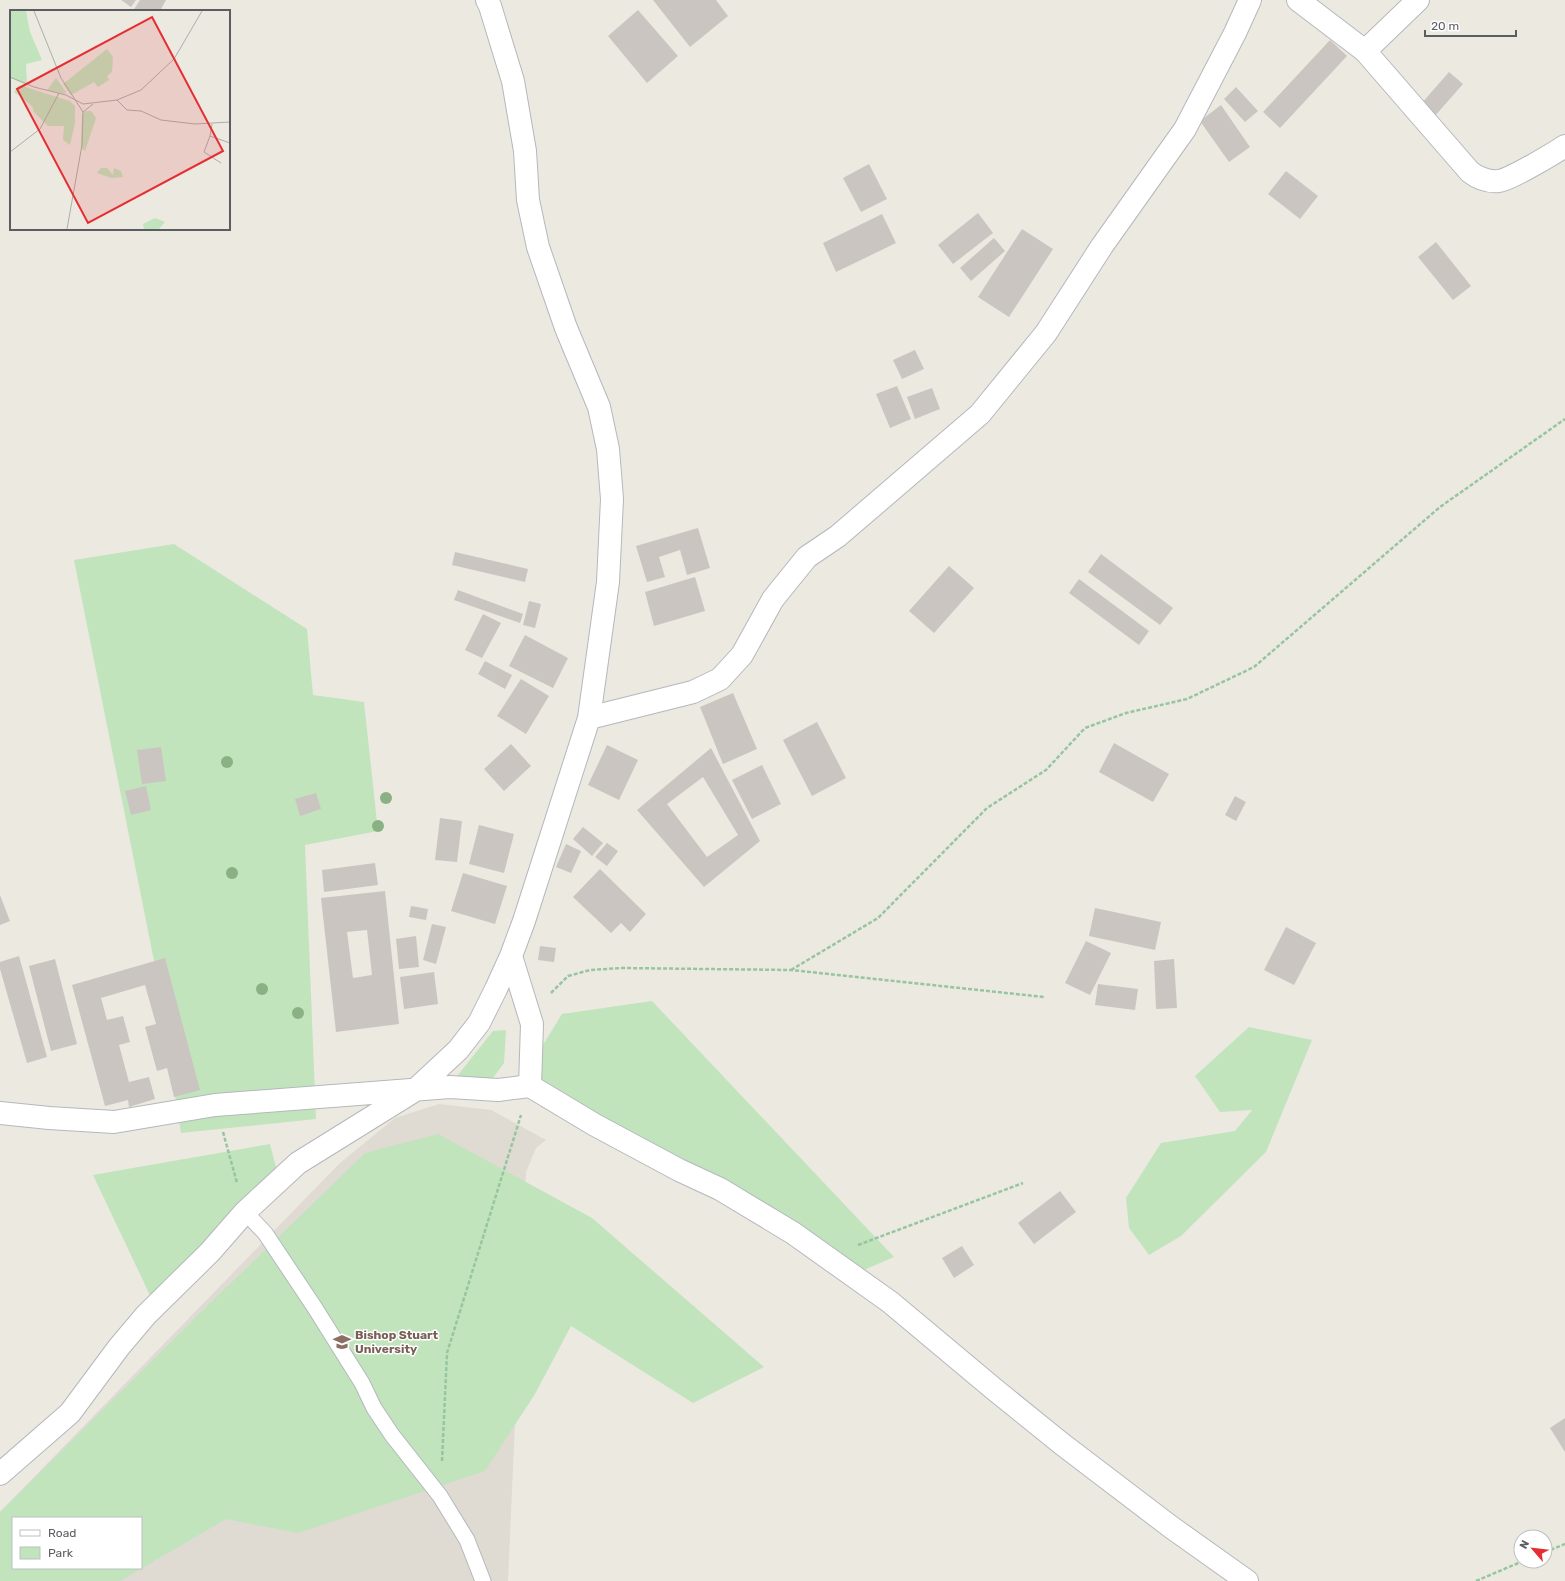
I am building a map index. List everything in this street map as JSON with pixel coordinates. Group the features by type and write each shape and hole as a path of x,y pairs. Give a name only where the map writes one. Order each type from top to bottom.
{"street":[{"path":"0,1474 70,1413 146,1315 210,1252 245,1212 298,1163 414,1091 458,1050 479,1023 512,956 589,718 608,582 612,499 608,449 599,407 566,328 538,247 528,200 525,151 513,80 490,6 486,0"},
{"path":"589,718 693,692 720,679 742,656 773,599 807,557 838,536 980,414 1046,333 1102,246 1185,129 1235,34 1250,0"},
{"path":"1298,0 1365,51 1476,177 1485,180 1500,180 1521,171 1565,146"},
{"path":"1365,51 1418,0"},
{"path":"512,956 532,1024 530,1086"},
{"path":"0,1113 114,1122 215,1105 414,1091 450,1087 498,1090 530,1086 595,1125 679,1170 720,1189 793,1232 890,1302 1062,1444 1171,1527 1247,1581"}],"lane":[{"path":"245,1212 265,1233 315,1308 362,1383 374,1408 392,1435 440,1496 467,1540 483,1581"}],"path":[{"path":"791,970 878,918 987,808 1046,770 1085,728 1126,713 1187,699 1254,667 1440,507 1565,419"},
{"path":"532,1024 552,992 568,976 590,970 621,968 791,970 1044,998"},
{"path":"440,1496 447,1353 530,1086"},
{"path":"215,1105 245,1212"},
{"path":"827,1256 1023,1184"},
{"path":"1553,1549 1565,1544"},
{"path":"1476,1581 1513,1565"}],"shaded area":[{"name":"Bishop Stuart University","path":"439,1104 491,1110 546,1140 536,1148 526,1172 508,1581 0,1581 0,1512 340,1163 395,1118"}],"green space":[{"path":"174,544 307,629 313,695 364,702 378,831 305,845 316,1119 181,1133 154,961 74,560"},
{"path":"652,1001 894,1257 850,1276 747,1213 541,1107 533,1061 562,1014"},
{"path":"1249,1027 1312,1040 1266,1152 1181,1236 1149,1255 1129,1228 1126,1198 1161,1143 1235,1131 1252,1110 1220,1112 1195,1076"},
{"path":"506,1030 504,1063 490,1082 442,1095 493,1031"},
{"name":"Bishop Stuart University","path":"438,1134 592,1218 764,1367 693,1403 571,1326 535,1394 485,1471 298,1533 226,1519 142,1568 142,1517 12,1517 12,1569 141,1569 120,1581 0,1581 0,1512 199,1314 365,1153"},
{"path":"270,1144 277,1171 156,1308 93,1175"}],"building":[{"path":"121,0 136,0 131,7"},
{"path":"140,0 166,0 161,10 134,10"},
{"path":"653,0 716,0 728,16 690,47"},
{"path":"638,10 678,56 647,83 608,36"},
{"path":"1330,40 1347,56 1280,128 1263,112"},
{"path":"1449,72 1463,84 1434,117 1421,104"},
{"path":"1236,87 1258,111 1245,122 1224,99"},
{"path":"1221,105 1250,147 1229,162 1200,121"},
{"path":"869,164 887,199 861,212 843,178"},
{"path":"1286,171 1318,196 1300,219 1268,194"},
{"path":"978,213 993,233 953,264 938,245"},
{"path":"882,214 896,243 836,272 823,243"},
{"path":"1022,229 1053,249 1009,317 978,297"},
{"path":"994,238 1005,251 971,281 960,268"},
{"path":"1436,242 1471,286 1453,300 1418,257"},
{"path":"915,350 924,369 902,379 893,360"},
{"path":"897,386 911,419 890,428 876,394"},
{"path":"932,388 940,409 915,419 907,397"},
{"path":"698,528 710,568 687,575 680,550 659,557 665,577 647,582 636,546"},
{"path":"455,552 528,569 525,582 452,565"},
{"path":"1101,554 1173,608 1160,625 1088,572"},
{"path":"949,566 974,588 934,633 909,611"},
{"path":"695,577 705,611 654,626 645,592"},
{"path":"1079,579 1149,631 1139,645 1069,593"},
{"path":"458,590 523,614 520,623 454,600"},
{"path":"529,601 541,604 535,628 523,625"},
{"path":"483,614 501,623 482,658 465,650"},
{"path":"525,635 568,658 553,688 509,666"},
{"path":"485,661 512,675 505,689 478,674"},
{"path":"521,679 549,696 526,734 497,716"},
{"path":"733,693 757,749 723,764 700,707"},
{"path":"817,722 846,778 812,796 783,740"},
{"path":"1114,743 1169,774 1153,802 1099,772"},
{"path":"511,744 531,766 504,791 484,769"},
{"path":"607,745 638,760 619,800 588,785"},
{"path":"161,747 166,781 142,784 137,750"},
{"path":"711,748 760,841 704,887 637,810","holes":["703,777 738,835 707,857 667,804"]},
{"path":"762,765 781,804 752,819 732,780"},
{"path":"146,786 151,810 131,815 125,791"},
{"path":"316,793 321,809 300,816 295,799"},
{"path":"1235,796 1246,802 1236,821 1225,815"},
{"path":"440,818 462,821 457,862 435,860"},
{"path":"479,825 514,834 504,873 469,864"},
{"path":"583,827 603,843 592,856 573,839"},
{"path":"607,843 618,851 607,866 595,857"},
{"path":"566,844 581,851 571,873 556,867"},
{"path":"375,863 378,885 324,892 322,870"},
{"path":"600,869 646,914 630,932 621,923 611,933 573,897"},
{"path":"463,873 507,886 495,924 451,911"},
{"path":"385,891 399,1024 336,1032 321,898","holes":["367,930 372,975 353,978 347,932"]},
{"path":"0,895 10,921 0,925"},
{"path":"411,906 428,909 426,920 409,917"},
{"path":"1095,908 1161,922 1155,950 1089,936"},
{"path":"432,924 446,927 436,964 423,960"},
{"path":"1286,927 1316,943 1294,985 1264,970"},
{"path":"416,936 419,967 399,969 396,939"},
{"path":"1086,941 1111,953 1090,995 1065,983"},
{"path":"540,946 556,948 554,962 538,960"},
{"path":"19,956 47,1057 27,1063 0,969 0,962"},
{"path":"165,958 200,1090 174,1097 167,1068 157,1071 145,1027 156,1024 145,985 101,998 107,1020 123,1016 130,1042 119,1045 129,1082 149,1077 155,1099 129,1107 128,1100 105,1106 72,985"},
{"path":"55,959 77,1044 51,1051 29,966"},
{"path":"1174,959 1177,1008 1156,1009 1154,961"},
{"path":"434,972 438,1004 404,1009 400,977"},
{"path":"1098,984 1138,989 1135,1010 1095,1005"},
{"path":"1060,1191 1076,1212 1034,1244 1018,1223"},
{"path":"962,1246 974,1265 954,1278 942,1258"},
{"path":"1565,1418 1565,1452 1550,1428"}],"place":[{"name":"Bishop Stuart University","path":"342,1342"}]}
